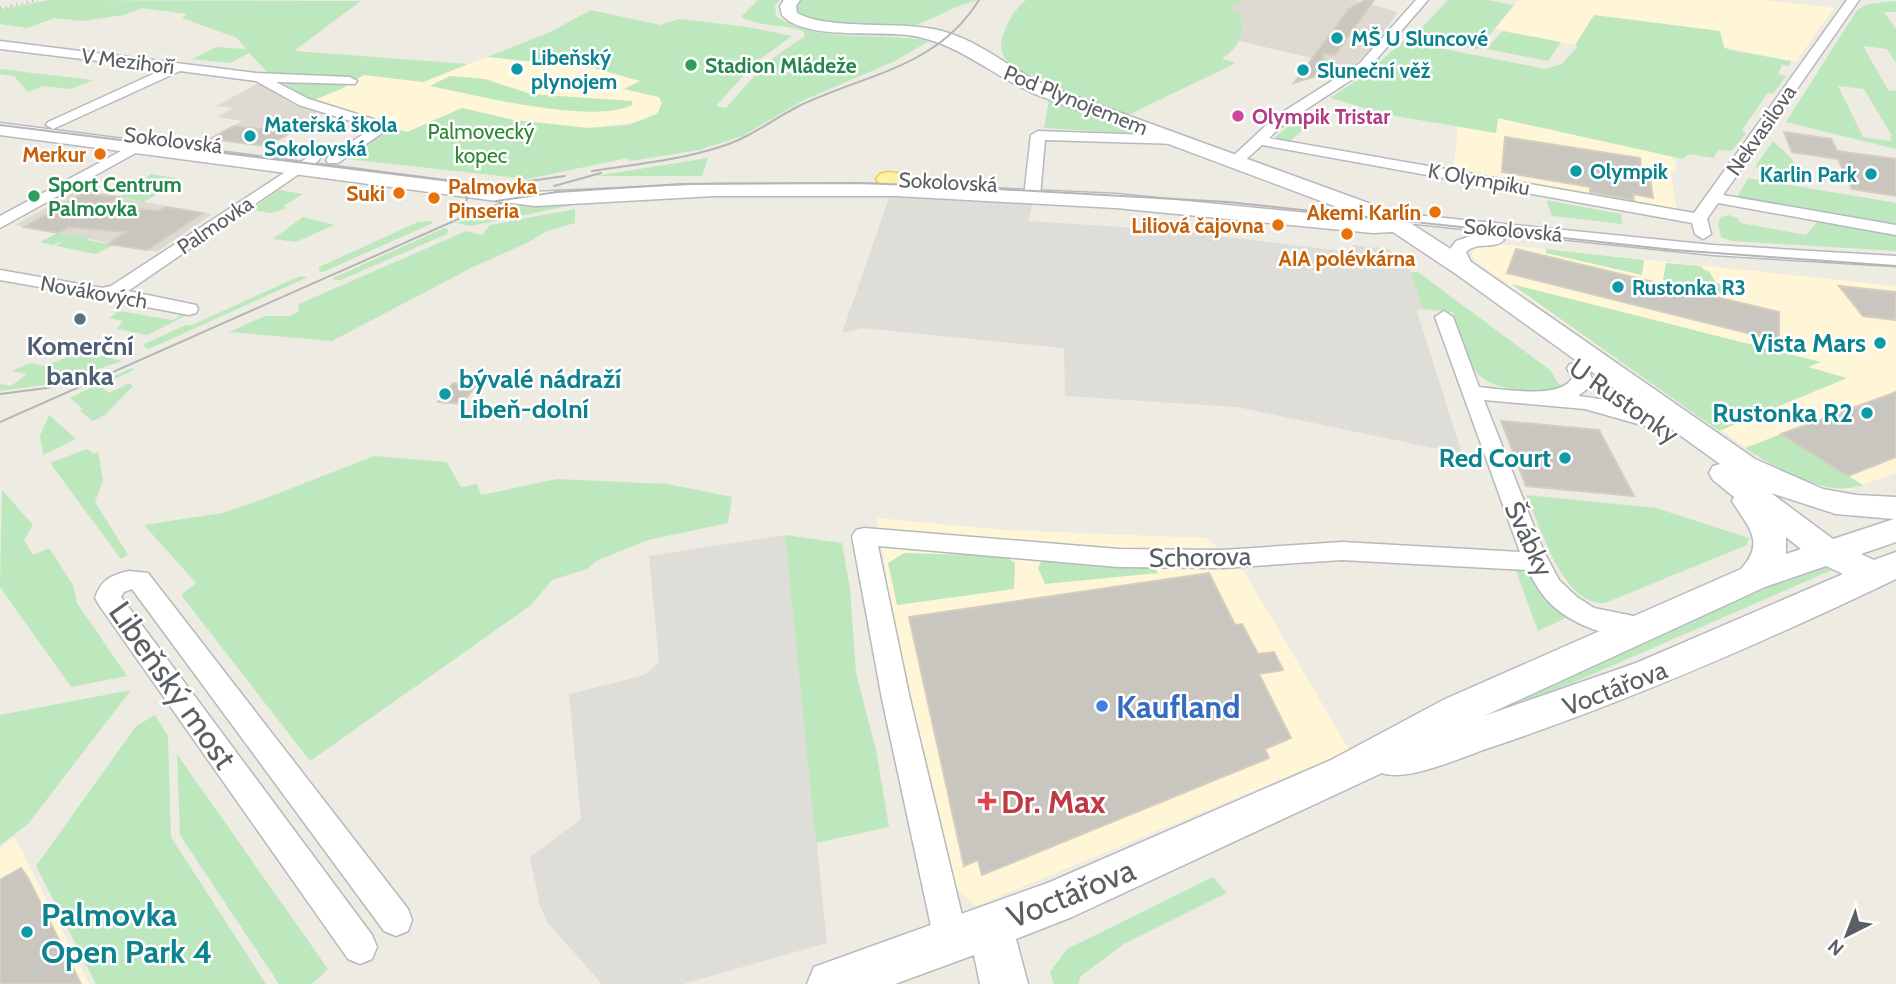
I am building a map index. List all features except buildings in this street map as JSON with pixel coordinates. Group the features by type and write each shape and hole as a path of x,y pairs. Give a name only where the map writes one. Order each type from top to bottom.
{"main road":[{"name":"Pod Plynojemem","path":"792,0 788,6 790,15 809,23 918,31 945,37 1014,78 1236,161 1386,223"},
{"name":"Sokolovská","path":"0,118 315,162 535,200 732,189 1032,189 1386,223"},
{"name":"Sokolovská","path":"0,129 136,147 546,182 893,179 1271,202 1351,212"},
{"name":"Pod Plynojemem","path":"1297,185 1351,212 1386,223"},
{"path":"1271,202 1291,195 1297,185"},
{"name":"U Rustonky","path":"1386,223 1465,269 1719,459"},
{"name":"U Rustonky","path":"1386,223 1577,368 1652,421 1719,459 1809,495 1857,506 1896,508"},
{"path":"1719,459 1863,559 1896,530"},
{"path":"1719,459 1769,534 1771,550 1768,561 1754,578"},
{"name":"Voctářova","path":"831,984 1056,902 1345,773 1459,710 1754,578 1863,559"},
{"name":"Voctářova","path":"1345,773 1481,736 1603,693 1707,652 1863,559"},
{"path":"970,933 1004,984"}],"street":[{"path":"1236,161 1280,120 1364,66 1422,0"},
{"name":"Nekvasilova","path":"1699,219 1853,0"},
{"name":"V Mezihoří","path":"0,46 256,77"},
{"path":"53,125 179,66"},
{"path":"256,77 350,80"},
{"path":"256,77 304,102 384,127 315,162"},
{"path":"1032,189 1038,135 1180,140"},
{"name":"K Olympiku","path":"1258,140 1699,219"},
{"path":"0,223 136,147"},
{"name":"Palmovka","path":"116,291 315,162"},
{"path":"1715,198 1896,230"},
{"path":"1699,219 1702,233 1719,256"},
{"name":"Sokolovská","path":"1386,223 1896,274"},
{"name":"Sokolovská","path":"1465,269 1457,252 1465,242 1477,239 1719,256 1896,261"},
{"name":"Novákových","path":"0,275 102,293 116,291 126,298 189,309"},
{"name":"Švábky","path":"1444,317 1502,479 1537,562 1556,593 1567,604 1603,621 1644,626"},
{"path":"1538,397 1567,394 1576,389 1582,377 1577,368"},
{"path":"1471,393 1538,397 1610,407 1652,421"},
{"path":"864,536 895,699 970,933"},
{"name":"Schorova","path":"864,536 1131,559 1209,559 1342,551 1537,562"},
{"name":"Libeňský most","path":"357,943 108,598 113,586 126,580 139,580 392,916"}],"shaded area":[{"path":"1244,0 1355,0 1398,12 1372,49 1351,67 1239,41 1241,34 1238,12 1227,8"},
{"path":"1519,0 1765,0 1834,8 1796,62 1724,47 1578,46 1495,29"},
{"path":"487,57 595,68 641,81 625,89 659,97 662,101 660,111 639,122 589,128 514,120 462,108 407,132 311,101 341,89 364,75 423,82"},
{"path":"259,83 291,103 321,114 266,147 209,139 242,121 217,117 233,108 216,106"},
{"path":"1498,118 1672,156 1676,164 1676,171 1671,172 1676,209 1453,170 1458,127 1496,133"},
{"path":"76,191 212,214 157,252 15,225"},
{"path":"890,195 1033,203 1028,221 1168,230 1352,252 1352,245 1389,249 1411,272 1423,309 1417,311 1462,454 1237,407 1065,396 1064,348 862,328 842,333"},
{"path":"1499,244 1896,286 1896,473 1848,490 1761,458 1478,263 1472,256 1477,247"},
{"name":"Kaufland","path":"877,518 1006,530 1207,538 1245,573 1350,751 976,906 934,868"},
{"path":"785,535 827,943 683,984 602,984 547,922 540,906 530,857 581,819 569,694 645,675 659,662 649,556"},
{"name":"Palmovka Open Park 4","path":"15,837 89,984 0,984 0,848"}],"green space":[{"name":"Palmovecký kopec","path":"50,0 361,1 294,51 468,64 423,82 364,75 341,89 311,101 269,74 249,53 230,63 192,59 216,47 246,49 237,38 182,18 187,14 142,8 124,15 82,21 55,18 27,28 0,24 0,9"},
{"path":"758,0 780,0 775,5 776,16 811,31 929,41 895,61 804,100 742,136 699,150 630,161 627,158 528,179 347,159 390,127 407,132 462,108 514,120 589,128 628,125 657,114 662,103 659,97 624,89 640,81 594,68 487,57 548,33 591,10 660,25 679,19 748,27 792,36 756,62 716,106 726,108 766,63 805,36 803,31 741,17"},
{"path":"800,0 978,0 916,25 892,28 806,17 797,13 795,8"},
{"path":"1026,0 1244,0 1228,8 1238,12 1242,26 1237,44 1222,59 1236,63 1126,116 1055,90 1061,83 1028,74 1009,62 1003,54 1001,44 1004,32 1013,14"},
{"path":"1448,0 1487,0 1514,5 1478,49 1413,37"},
{"path":"1896,1 1896,12 1884,12 1896,29 1896,63 1887,49 1863,46 1888,90 1896,91 1896,149 1786,122 1857,10 1868,4","holes":["1838,86 1864,89 1892,136 1892,141 1863,137"]},
{"path":"1594,15 1720,31 1724,47 1729,50 1791,61 1789,66 1782,65 1778,74 1786,76 1774,93 1767,94 1742,130 1746,134 1731,151 1718,150 1714,158 1689,154 1683,159 1498,118 1496,133 1389,115 1330,98 1365,75 1403,41 1546,69 1562,64 1578,46 1575,45"},
{"path":"1502,31 1561,42 1548,61 1487,49"},
{"path":"0,69 93,80 71,89 43,86 28,92 14,76 0,74"},
{"path":"450,76 485,79 531,94 632,101 632,105 590,112 562,110 430,86"},
{"path":"1049,100 1144,134 1044,128"},
{"path":"1304,114 1331,117 1325,123 1313,121 1289,142 1275,137"},
{"path":"1773,141 1792,159 1797,171 1779,172 1755,167"},
{"path":"708,158 702,176 595,176"},
{"path":"151,174 181,179 144,202 119,197"},
{"path":"1748,178 1896,203 1896,224 1737,197"},
{"path":"279,190 303,194 283,206 287,208 271,213 250,210"},
{"path":"1546,200 1621,214 1622,224 1552,216"},
{"path":"516,202 569,206 470,226 456,223"},
{"path":"575,209 575,223 547,231 332,341 229,332 265,316 290,316 298,312 299,304 466,231 482,235 490,225"},
{"path":"1729,215 1741,223 1806,235 1819,220 1896,232 1896,251 1732,241 1721,237 1718,224 1721,217"},
{"path":"303,217 334,225 296,242 273,239"},
{"path":"418,222 433,223 323,272 319,271 319,267"},
{"path":"444,228 448,229 447,234 341,280 333,278"},
{"path":"58,233 114,245 95,254 56,246 62,241 53,245 40,242"},
{"path":"1546,249 1644,260 1642,275 1546,253"},
{"path":"1666,263 1701,266 1709,271 1716,283 1730,287 1730,296 1663,280"},
{"path":"1411,272 1418,272 1550,370 1558,383 1567,387 1517,390 1492,383 1482,377 1467,356 1453,312 1423,309"},
{"path":"300,276 308,277 149,349 145,348 144,344"},
{"path":"1511,284 1821,362 1808,367 1847,378 1719,431"},
{"path":"119,311 173,320 182,314 187,315 147,335 117,329 123,321 109,318"},
{"path":"81,351 122,361 57,383 0,391 0,384 11,386 27,374 12,371 31,363 45,366"},
{"path":"131,368 134,370 100,386 109,393 129,383 133,386 105,415 93,421 80,411 83,409 70,398"},
{"path":"49,415 76,439 43,455 40,436"},
{"path":"1781,434 1863,485 1834,488 1802,479 1745,448"},
{"path":"87,449 94,454 98,452 103,480 95,502 128,555 121,559 50,463"},
{"path":"374,456 447,462 461,487 477,484 481,495 557,479 667,484 732,497 728,523 648,540 596,561 587,569 552,580 530,606 310,761 181,595 196,583 144,525 222,513"},
{"path":"2,490 33,525 24,540 33,555 49,548 73,585 77,603 127,676 71,687 0,587"},
{"path":"1526,495 1656,508 1749,538 1747,545 1605,603 1590,601 1577,592 1555,562"},
{"path":"785,535 842,543 850,589 856,673 876,750 889,827 816,843"},
{"path":"904,553 1005,556 1015,563 1014,589 897,605 888,563"},
{"path":"1053,560 1155,568 1158,573 1045,584 1038,568 1041,562"},
{"path":"1822,563 1832,570 1499,715 1493,710"},
{"path":"1515,568 1534,578 1572,615 1538,631"},
{"path":"131,690 28,824 0,845 0,715"},
{"path":"155,715 168,736 171,837 266,984 96,984 36,866 136,726"},
{"path":"177,754 328,969 312,984 279,984 180,835"},
{"path":"1213,877 1227,893 1124,944 1081,976 1078,984 1054,984 1050,972 1067,949"}],"tram line":[{"path":"592,171 675,158 733,142 799,106 921,55 962,23 979,0"},
{"path":"0,125 522,190"},
{"path":"554,186 601,173"},
{"path":"509,184 565,176"},
{"path":"496,201 557,192 681,184 855,183 945,186 1228,202 1674,250 1896,266"},
{"path":"450,218 462,209 467,199 464,190 452,184"},
{"path":"0,422 472,213 508,201"},
{"path":"0,394 47,388 78,380"}],"railway":[{"path":"0,8 38,0"}],"place":[{"name":"MŠ U Sluncové","path":"1337,38"},
{"name":"Stadion Mládeže","path":"691,65"},
{"name":"Libeňský plynojem","path":"517,69"},
{"name":"Sluneční věž","path":"1303,70"},
{"name":"Olympik Tristar","path":"1238,116"},
{"name":"Mateřská škola Sokolovská","path":"250,136"},
{"name":"Merkur","path":"100,154"},
{"name":"Olympik","path":"1576,171"},
{"name":"Karlin Park","path":"1871,174"},
{"name":"Suki","path":"399,193"},
{"name":"Sport Centrum Palmovka","path":"34,196"},
{"name":"Palmovka Pinseria","path":"434,198"},
{"name":"Akemi Karlín","path":"1435,212"},
{"name":"Liliová čajovna","path":"1278,225"},
{"name":"AIA polévkárna","path":"1347,234"},
{"name":"Rustonka R3","path":"1618,287"},
{"name":"Komerční banka","path":"80,319"},
{"name":"Vista Mars","path":"1880,343"},
{"name":"bývalé nádraží Libeň-dolní","path":"445,394"},
{"name":"Rustonka R2","path":"1867,413"},
{"name":"Red Court","path":"1565,458"},
{"name":"Kaufland","path":"1102,706"},
{"name":"Dr. Max","path":"987,801"},
{"name":"Palmovka Open Park 4","path":"27,932"}]}
